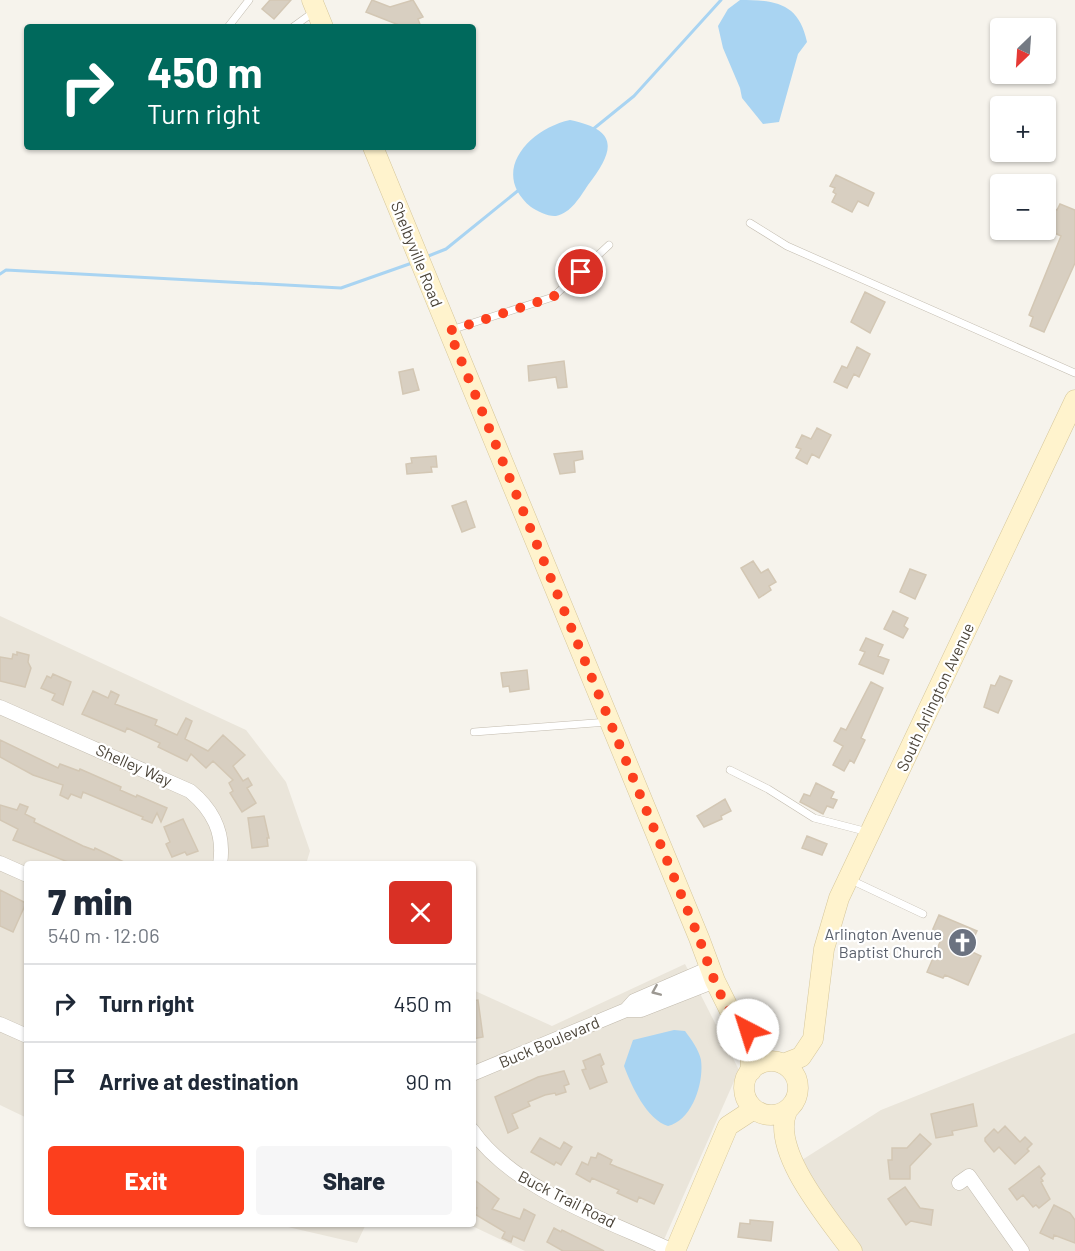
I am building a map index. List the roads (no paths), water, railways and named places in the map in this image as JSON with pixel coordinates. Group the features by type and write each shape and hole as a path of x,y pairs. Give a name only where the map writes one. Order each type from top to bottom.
{"main road":[{"name":"Shelbyville Road","path":"374,150 712,975 738,1024"},
{"name":"South Arlington Avenue","path":"780,1063 801,1057 809,1048 819,1001 820,977 830,924 849,879 1075,400"},
{"name":"South Arlington Avenue","path":"798,1090 821,1041 824,1017 819,1001"},
{"path":"738,1024 748,1030 768,1056 794,1073 798,1090 782,1127 794,1165"},
{"path":"738,1024 739,1033 751,1056 746,1097 852,1251"},
{"path":"716,1153 714,1142 718,1125 748,1079 762,1063 780,1063"},
{"path":"674,1251 731,1123 757,1111 774,1115 787,1111"}],"street":[{"name":"Shelley Way","path":"0,707 190,790 207,806 218,826 222,849 220,861"},
{"path":"0,863 24,873"},
{"name":"Buck Boulevard","path":"476,1072 626,1010 634,1001 712,975"},
{"path":"0,1024 24,1035"},
{"name":"Buck Trail Road","path":"476,1134 505,1167 530,1184 674,1251"},
{"path":"959,1183 969,1176 1022,1251"}],"lane":[{"path":"230,24 249,0"},
{"path":"298,24 317,13"},
{"path":"750,223 787,246 1075,373"},
{"path":"449,331 553,297 609,245"},
{"path":"474,732 610,722"},
{"path":"730,770 768,789 814,818 871,832"},
{"path":"849,879 923,914"}],"water":[{"path":"740,0 765,1 784,7 792,12 803,29 807,42 798,54 779,122 763,124 742,98 723,48 718,26 728,9"},
{"path":"570,120 597,129 608,143 607,152 597,173 575,204 566,212 550,216 531,207 519,194 514,180 514,166 519,154 541,132"},
{"path":"674,1030 685,1031 697,1049 701,1060 701,1079 690,1108 677,1122 668,1126 653,1117 647,1109 635,1092 624,1066 633,1040"}],"waterway":[{"path":"592,130 634,96 721,0"},
{"path":"426,257 446,249 520,189"},
{"path":"0,274 6,270 341,288 412,263"}],"place":[{"name":"Arlington Avenue Baptist Church","path":"963,943"}]}
